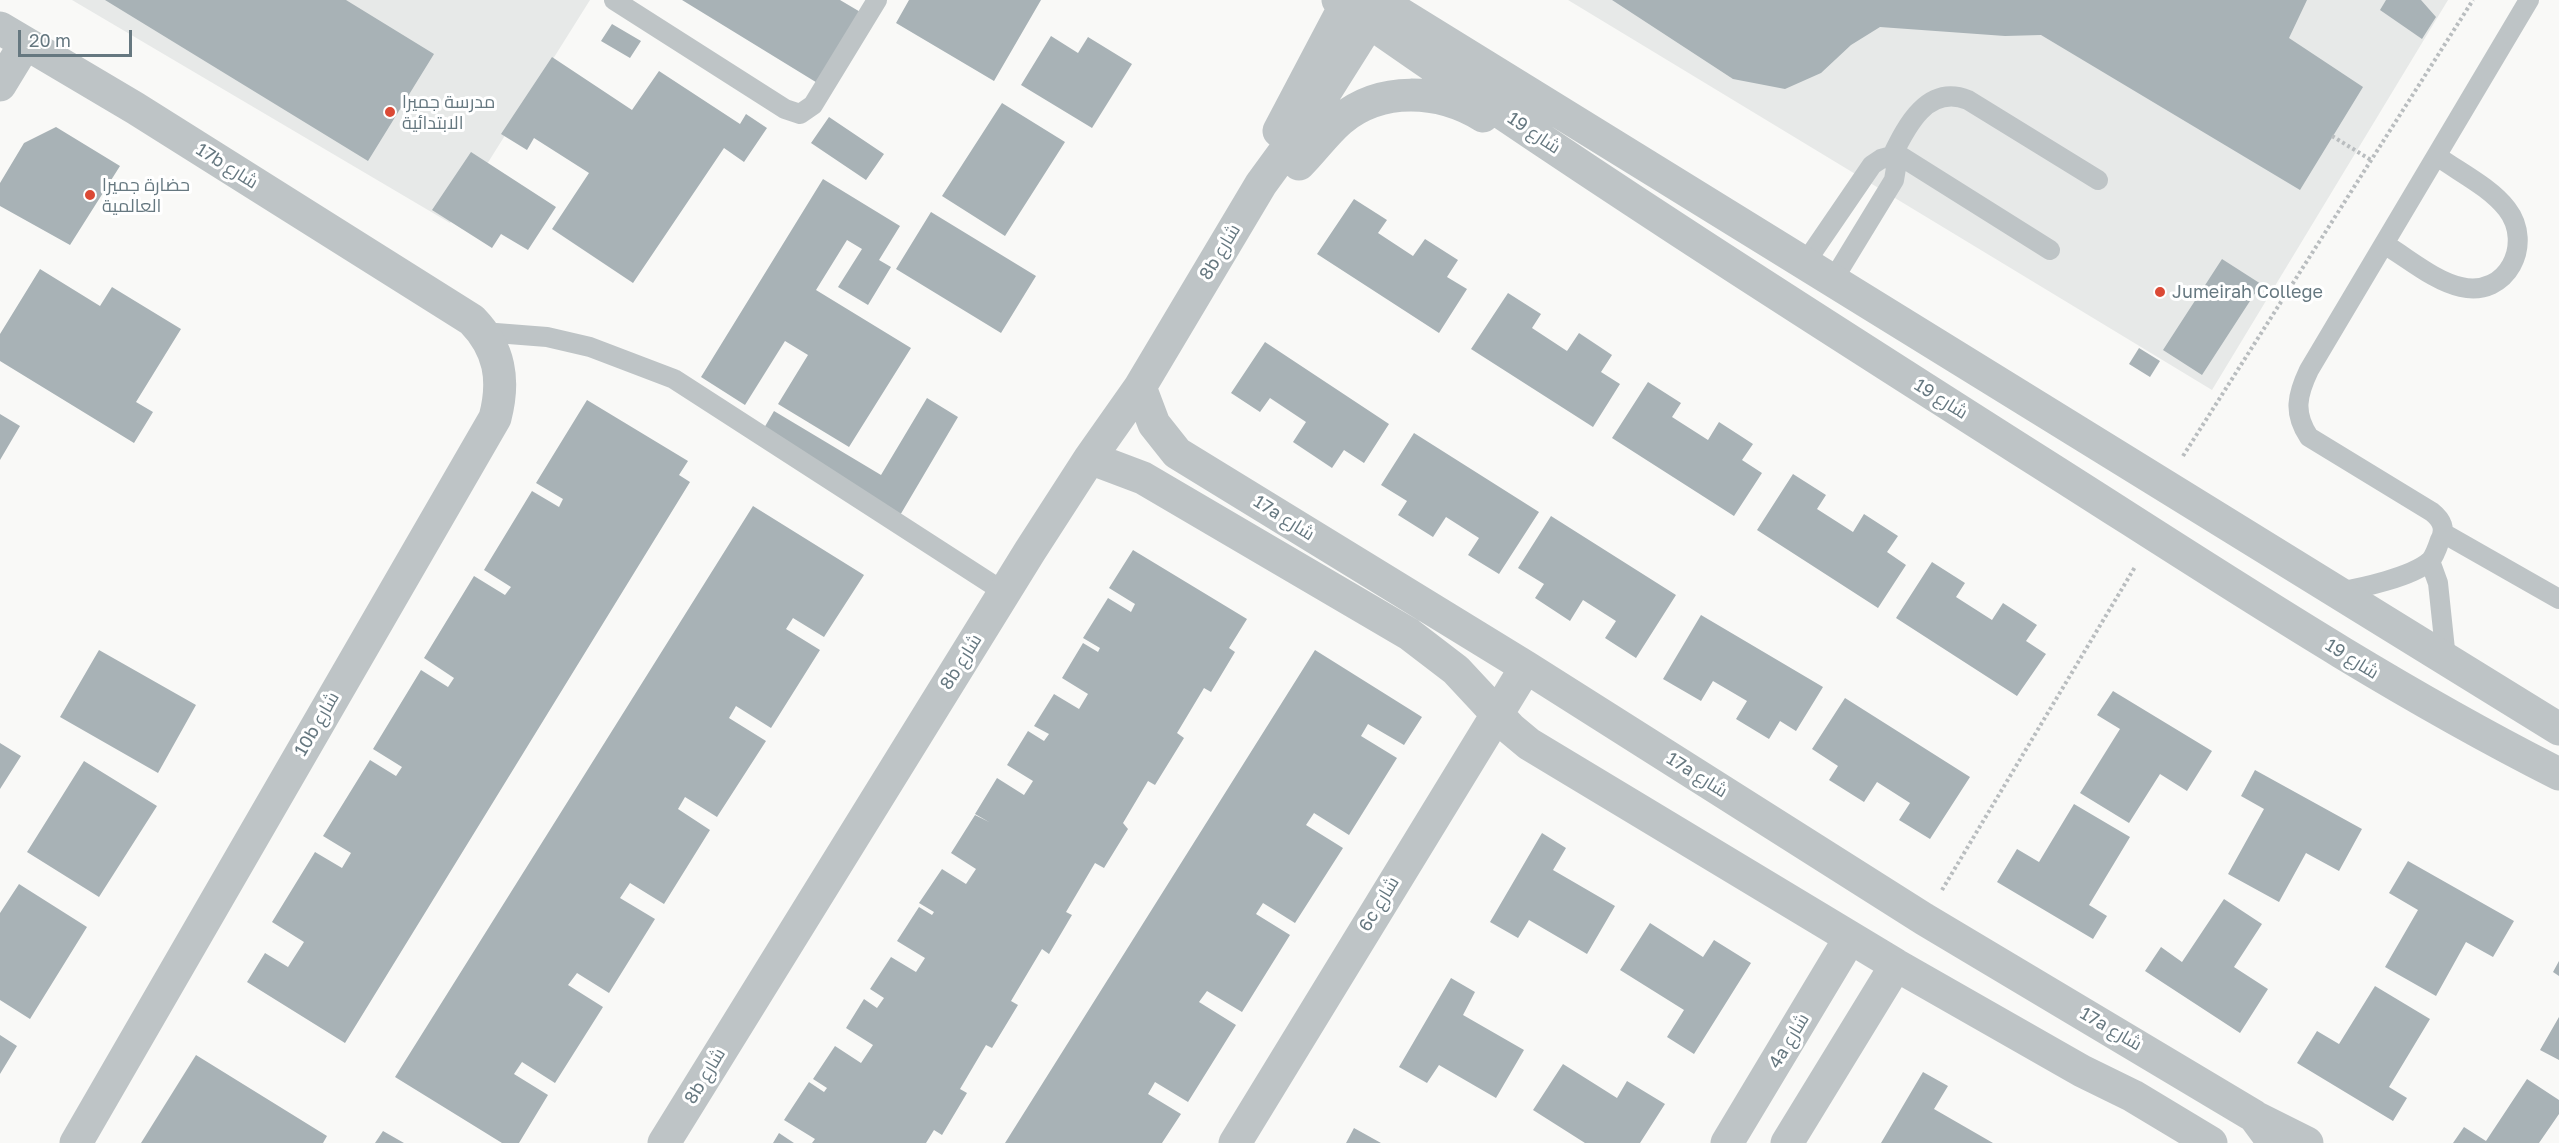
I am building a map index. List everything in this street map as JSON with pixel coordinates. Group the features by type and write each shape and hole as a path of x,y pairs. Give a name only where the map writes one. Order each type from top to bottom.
{"street":[{"name":"شارع 19","path":"1360,5 1565,154 1712,253 2415,697 2559,774"},
{"name":"شارع 19","path":"1360,5 1805,263 2163,487 2559,729"},
{"name":"8b شارع","path":"664,1143 1004,592 1089,458 1140,387 1261,184 1287,115 1360,5"},
{"path":"0,85 13,36"},
{"name":"17b شارع","path":"13,36 135,108 453,308"},
{"path":"1261,184 1274,180 1299,163 1328,131 1357,109 1374,102 1410,95 1427,95 1463,105 1526,141 1565,154"},
{"name":"10b شارع","path":"76,1143 495,418 501,396 501,373 495,351 483,332 453,308"},
{"name":"17a شارع","path":"1140,387 1154,424 1177,453 1526,667 1924,919 2153,1053 2254,1116 2274,1143"},
{"name":"17a شارع","path":"1089,458 1143,478 1409,634 1456,669 1529,744 1896,965 2058,1058 2133,1096 2211,1143"},
{"name":"6c شارع","path":"1235,1143 1496,712 1526,667"},
{"name":"4a شارع","path":"1727,1143 1850,938"},
{"path":"1787,1143 1896,965"},
{"path":"2058,1058 2072,1053 2082,1043 2087,1029 2086,1015"},
{"path":"2133,1096 2129,1086 2134,1065 2143,1057 2153,1053"},
{"path":"2254,1116 2307,1143"}],"lane":[{"path":"614,0 785,109 800,114 813,105 877,0"},
{"path":"2336,593 2375,585 2430,561 2443,533 2441,520 2432,512 2309,437 2301,425 2297,411 2298,397 2309,370 2529,0"},
{"path":"1805,263 1872,165 1893,154 1921,108 1938,97 1959,96 2098,180"},
{"path":"1893,154 2050,250"},
{"path":"1833,280 1894,180 1896,168 1893,154"},
{"path":"2384,244 2446,282 2462,288 2487,285 2508,271 2517,256 2519,238 2516,222 2494,196 2436,156"},
{"path":"483,332 547,337 591,347 674,379 1004,592"},
{"path":"2443,533 2559,599"},
{"path":"2430,561 2438,583 2446,659"}],"path":[{"path":"2163,487 2473,0"},
{"path":"2332,136 2371,160"},
{"path":"1924,919 2154,534"}],"shaded area":[{"name":"مدرسة جميرا الابتدائية","path":"72,0 590,0 450,223"},
{"name":"Jumeirah College","path":"1568,0 2448,0 2212,390"}],"building":[{"path":"105,0 346,0 434,54 368,161"},
{"path":"682,0 840,0 862,13 819,84"},
{"path":"909,0 1041,0 994,81 896,23"},
{"path":"1612,0 2307,0 2289,38 2363,87 2300,190 2041,35 2005,36 1880,27 1851,45 1821,73 1785,89 1733,79"},
{"path":"2386,0 2421,0 2436,17 2422,39 2380,10"},
{"path":"612,24 641,41 630,58 601,41"},
{"path":"1051,36 1078,53 1088,37 1132,64 1092,128 1021,85"},
{"path":"552,57 632,110 659,71 740,124 746,114 767,128 744,162 724,148 633,283 552,229 589,173 534,138 527,150 501,134"},
{"path":"1002,103 1065,142 1005,236 942,196"},
{"path":"829,117 884,154 866,180 811,143"},
{"path":"56,127 120,166 70,245 0,206 0,183 24,143"},
{"path":"471,152 556,207 528,250 501,234 492,248 432,210"},
{"path":"823,179 900,226 879,260 891,267 868,305 838,287 862,249 847,240 816,290 911,348 849,447 778,404 808,355 785,341 745,405 701,377"},
{"path":"1354,199 1387,220 1378,233 1413,256 1425,239 1458,260 1447,277 1467,289 1439,333 1317,254"},
{"path":"931,212 1036,276 1001,333 896,269"},
{"path":"2222,259 2261,284 2202,375 2163,350"},
{"path":"40,269 100,306 112,287 181,329 136,402 153,412 134,443 0,361 0,334"},
{"path":"1508,293 1541,314 1532,328 1567,351 1579,333 1612,355 1601,372 1620,384 1593,427 1471,349"},
{"path":"1265,342 1389,424 1364,463 1344,450 1332,468 1293,442 1306,422 1270,398 1260,412 1231,393"},
{"path":"2139,348 2160,361 2150,377 2129,364"},
{"path":"1648,382 1681,403 1672,417 1708,440 1719,422 1753,444 1742,460 1762,473 1734,516 1612,438"},
{"path":"927,398 958,417 899,517 760,435 774,411 881,475"},
{"path":"587,400 688,461 679,475 690,482 345,1043 247,982 265,953 288,967 304,942 272,922 315,852 342,868 351,853 323,836 370,760 396,776 402,767 373,749 421,670 448,687 454,678 424,658 474,576 505,595 511,587 484,570 532,491 559,507 563,499 536,483"},
{"path":"0,414 20,426 0,460"},
{"path":"1414,433 1539,512 1499,574 1468,555 1479,538 1446,517 1433,537 1398,515 1407,501 1381,485"},
{"path":"1793,474 1826,495 1817,509 1853,532 1864,514 1898,536 1887,552 1906,565 1878,608 1757,530"},
{"path":"753,506 864,575 824,637 793,618 786,629 820,650 771,728 736,706 729,718 766,741 717,817 685,797 678,809 710,830 664,904 630,883 620,898 655,919 609,993 577,973 568,985 603,1007 555,1083 522,1062 514,1074 548,1095 519,1143 502,1143 395,1077"},
{"path":"1551,516 1676,595 1636,658 1605,638 1616,621 1583,600 1570,621 1535,598 1544,584 1518,568"},
{"path":"1133,550 1247,619 1229,648 1235,652 1211,692 1204,688 1177,733 1184,738 1155,785 1148,781 1123,823 1128,829 1104,868 1095,863 1066,912 1072,915 1049,954 1042,949 1011,1001 1018,1005 992,1048 986,1045 960,1089 967,1093 942,1135 934,1130 926,1143 812,1143 815,1139 784,1120 809,1082 824,1092 827,1088 813,1079 835,1046 861,1063 873,1045 846,1028 864,999 877,1008 884,998 870,989 891,957 916,972 925,958 897,941 919,907 932,915 934,912 919,903 942,869 966,884 976,869 951,853 975,815 989,822 975,814 997,778 1024,795 1033,781 1007,765 1028,731 1044,741 1049,734 1034,726 1054,694 1079,709 1088,694 1062,678 1083,643 1098,652 1100,648 1083,638 1108,598 1131,612 1135,604 1109,588"},
{"path":"1932,562 1965,583 1956,597 1992,620 2003,603 2037,625 2026,641 2046,654 2017,696 1896,618"},
{"path":"1701,615 1823,687 1796,731 1780,721 1769,739 1736,719 1747,701 1713,681 1701,701 1663,679"},
{"path":"99,650 196,705 158,773 60,717"},
{"path":"1315,650 1422,717 1404,745 1368,724 1361,736 1397,758 1349,835 1314,813 1306,825 1343,848 1295,923 1263,903 1256,914 1290,935 1242,1012 1207,991 1199,1002 1236,1025 1188,1102 1155,1082 1148,1094 1181,1114 1162,1143 1005,1143"},
{"path":"2113,691 2212,751 2187,791 2160,774 2129,823 2080,793 2120,729 2097,715"},
{"path":"1845,698 1970,777 1930,839 1899,820 1910,803 1877,782 1864,802 1829,780 1838,766 1812,749"},
{"path":"0,743 21,756 0,789"},
{"path":"84,761 157,806 99,897 27,852"},
{"path":"2255,770 2362,829 2339,871 2306,853 2279,902 2228,874 2264,809 2241,796"},
{"path":"2074,804 2130,837 2089,905 2107,916 2093,939 1997,882 2017,849 2039,862"},
{"path":"1542,833 1566,848 1553,870 1615,906 1587,954 1529,920 1518,938 1490,922"},
{"path":"2408,861 2514,921 2493,957 2466,942 2436,996 2385,967 2418,910 2389,893"},
{"path":"19,884 87,927 30,1019 0,1000 0,913"},
{"path":"2224,899 2262,924 2234,967 2268,989 2240,1033 2145,971 2161,947 2182,962"},
{"path":"1650,923 1703,957 1714,940 1751,963 1694,1054 1667,1037 1684,1010 1620,970"},
{"path":"2559,961 2559,976 2553,972"},
{"path":"1451,978 1475,992 1463,1015 1524,1050 1496,1098 1439,1065 1427,1083 1399,1067"},
{"path":"2375,986 2430,1019 2389,1087 2407,1098 2393,1121 2297,1063 2317,1031 2339,1044"},
{"path":"2559,1017 2559,1060 2540,1050"},
{"path":"0,1035 17,1046 0,1074"},
{"path":"196,1055 327,1136 323,1143 141,1143"},
{"path":"1563,1064 1617,1098 1627,1081 1665,1104 1640,1143 1585,1143 1533,1110"},
{"path":"1923,1072 1948,1086 1934,1109 1993,1143 1881,1143"},
{"path":"2527,1079 2559,1100 2559,1114 2539,1143 2453,1143 2464,1127 2486,1141"},
{"path":"1354,1128 1381,1143 1346,1143"},
{"path":"383,1131 404,1143 375,1143"},
{"path":"779,1133 794,1143 773,1143"}],"place":[{"name":"مدرسة جميرا الابتدائية","path":"390,112"},
{"name":"حضارة جميرا العالمية","path":"90,195"},
{"name":"Jumeirah College","path":"2160,292"}]}
